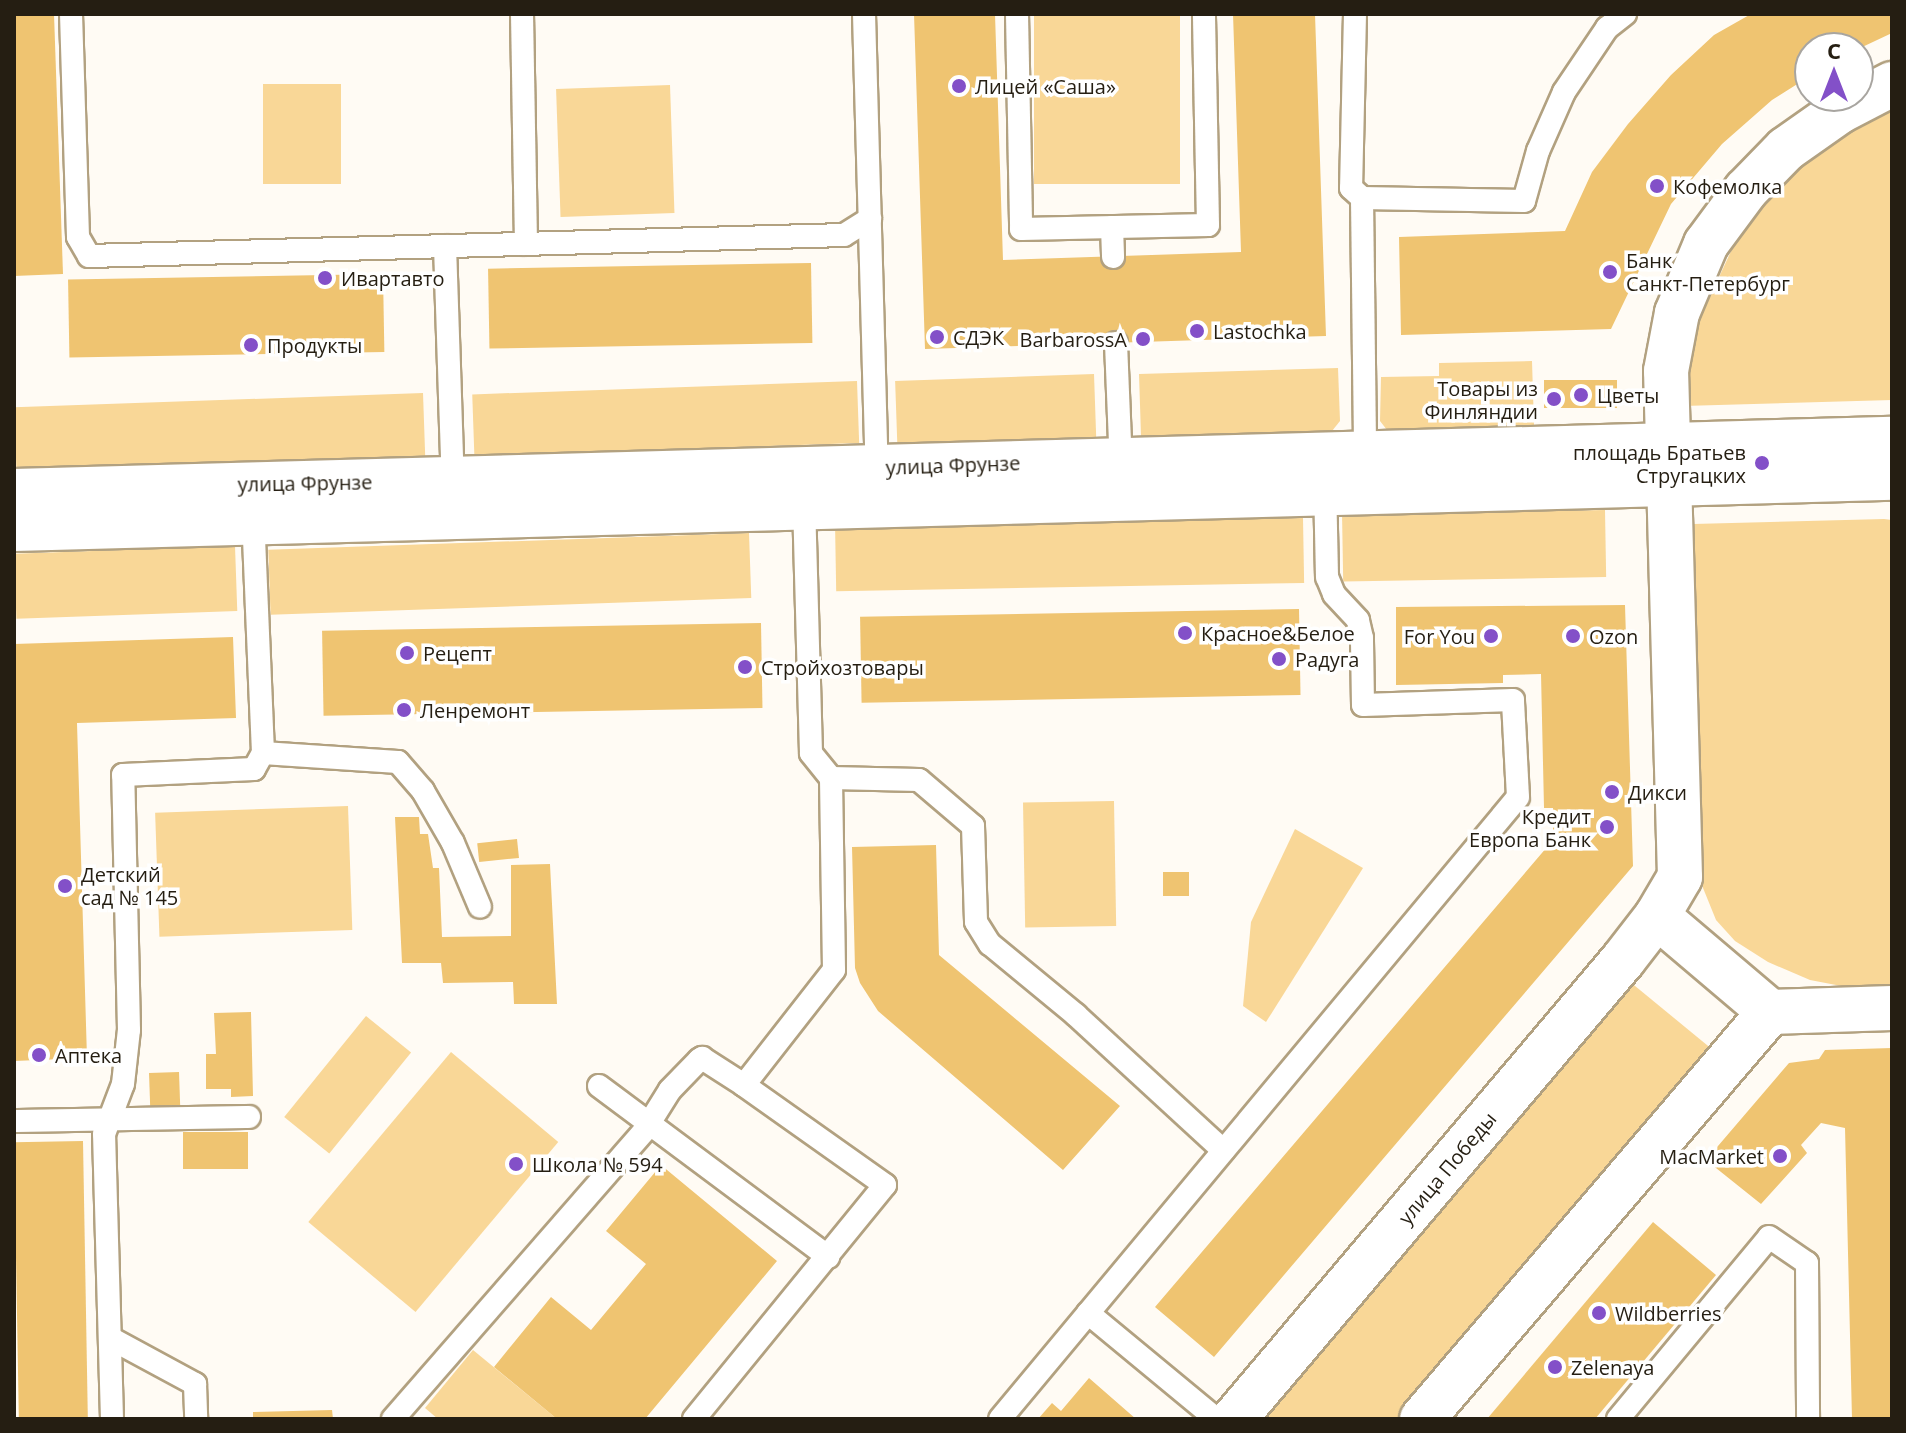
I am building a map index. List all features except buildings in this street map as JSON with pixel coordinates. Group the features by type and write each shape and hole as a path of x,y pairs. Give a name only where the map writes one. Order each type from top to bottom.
{"street":[{"path":"1892,84 1840,111 1786,149 1746,190 1706,244 1677,313 1666,371 1680,877 1657,916 1770,1012 1892,1008"},
{"name":"улица Фрунзе","path":"1669,465 1892,439"},
{"name":"улица Фрунзе","path":"14,491 253,503 1669,465 1892,478"},
{"name":"улица Фрунзе","path":"14,529 253,503"},
{"name":"улица Победы","path":"1234,1419 1657,916"},
{"path":"1422,1419 1770,1012"}],"lane":[{"path":"71,14 78,237 89,256 844,235 870,219"},
{"path":"522,14 526,244"},
{"path":"864,14 878,486"},
{"path":"1017,14 1021,229 1208,225 1204,14"},
{"path":"1355,14 1351,188 1362,198 1524,201 1538,151 1564,92 1607,28 1625,14"},
{"path":"1000,1419 1374,974 1518,797 1513,700 1363,705 1362,638 1358,620 1334,594 1327,577 1345,473 1362,198"},
{"path":"1112,227 1113,257"},
{"path":"445,246 454,498"},
{"path":"1116,343 1122,480"},
{"path":"744,1085 834,970 831,778 811,753 803,488"},
{"path":"112,1419 104,1134 123,1084 129,1030 123,775 254,769 263,753 253,503"},
{"path":"263,753 398,762 423,791 453,843 480,907"},
{"path":"831,778 919,780 973,826 976,922 990,944 1076,1015 1223,1150"},
{"path":"393,1419 649,1124 670,1090 702,1058 885,1185 694,1419"},
{"path":"599,1086 828,1257"},
{"path":"14,1121 249,1117"},
{"path":"1618,1419 1769,1237 1807,1263 1808,1419"},
{"path":"1088,1313 1216,1419"},
{"path":"110,1338 195,1384 196,1419"}],"shaded area":[{"path":"1034,14 1180,14 1180,184 1034,184"},
{"path":"263,84 341,84 341,184 263,184"},
{"path":"670,85 674,213 561,217 556,89"},
{"path":"1892,108 1892,400 1683,406 1689,358 1702,314 1738,236 1771,193 1810,160 1859,123"},
{"path":"1532,361 1534,425 1387,430 1380,421 1381,377 1439,376 1439,363"},
{"path":"1338,368 1340,421 1332,431 1141,436 1139,374"},
{"path":"1094,374 1096,437 897,444 895,381"},
{"path":"857,381 859,443 474,456 472,394"},
{"path":"423,393 425,456 16,470 14,407"},
{"path":"1605,510 1606,577 1343,582 1342,515"},
{"path":"1303,518 1304,583 836,591 835,526"},
{"path":"1892,520 1892,988 1857,989 1810,980 1768,962 1735,941 1716,920 1703,888 1698,805 1693,524"},
{"path":"749,533 751,598 271,615 268,550"},
{"path":"235,546 237,611 16,619 14,554"},
{"path":"1114,801 1116,926 1025,928 1023,803"},
{"path":"348,806 352,930 159,937 155,813"},
{"path":"1295,829 1363,868 1266,1022 1243,1006 1251,922"},
{"path":"1629,981 1713,1050 1399,1419 1260,1419"},
{"path":"366,1016 411,1053 329,1154 284,1117"},
{"path":"451,1052 558,1142 416,1312 308,1222"},
{"path":"473,1350 557,1419 438,1419 425,1408"}],"place":[{"name":"Лицей «Саша»","path":"959,86"},
{"name":"Кофемолка","path":"1657,186"},
{"name":"Банк Санкт-Петербург","path":"1610,272"},
{"name":"Ивартавто","path":"325,278"},
{"name":"Lastochka","path":"1197,331"},
{"name":"СДЭК","path":"937,337"},
{"name":"BarbarossA","path":"1143,339"},
{"name":"Продукты","path":"251,345"},
{"name":"Цветы","path":"1581,395"},
{"name":"Товары из Финляндии","path":"1554,399"},
{"name":"площадь Братьев Стругацких","path":"1762,463"},
{"name":"Красное&Белое","path":"1185,633"},
{"name":"For You","path":"1491,636"},
{"name":"Ozon","path":"1573,636"},
{"name":"Рецепт","path":"407,653"},
{"name":"Радуга","path":"1279,659"},
{"name":"Стройхозтовары","path":"745,667"},
{"name":"Ленремонт","path":"404,710"},
{"name":"Дикси","path":"1612,792"},
{"name":"Кредит Европа Банк","path":"1607,827"},
{"name":"Детский сад № 145","path":"65,886"},
{"name":"Аптека","path":"39,1055"},
{"name":"MacMarket","path":"1780,1156"},
{"name":"Школа № 594","path":"516,1164"},
{"name":"Wildberries","path":"1599,1313"},
{"name":"Zelenaya","path":"1555,1367"}]}
